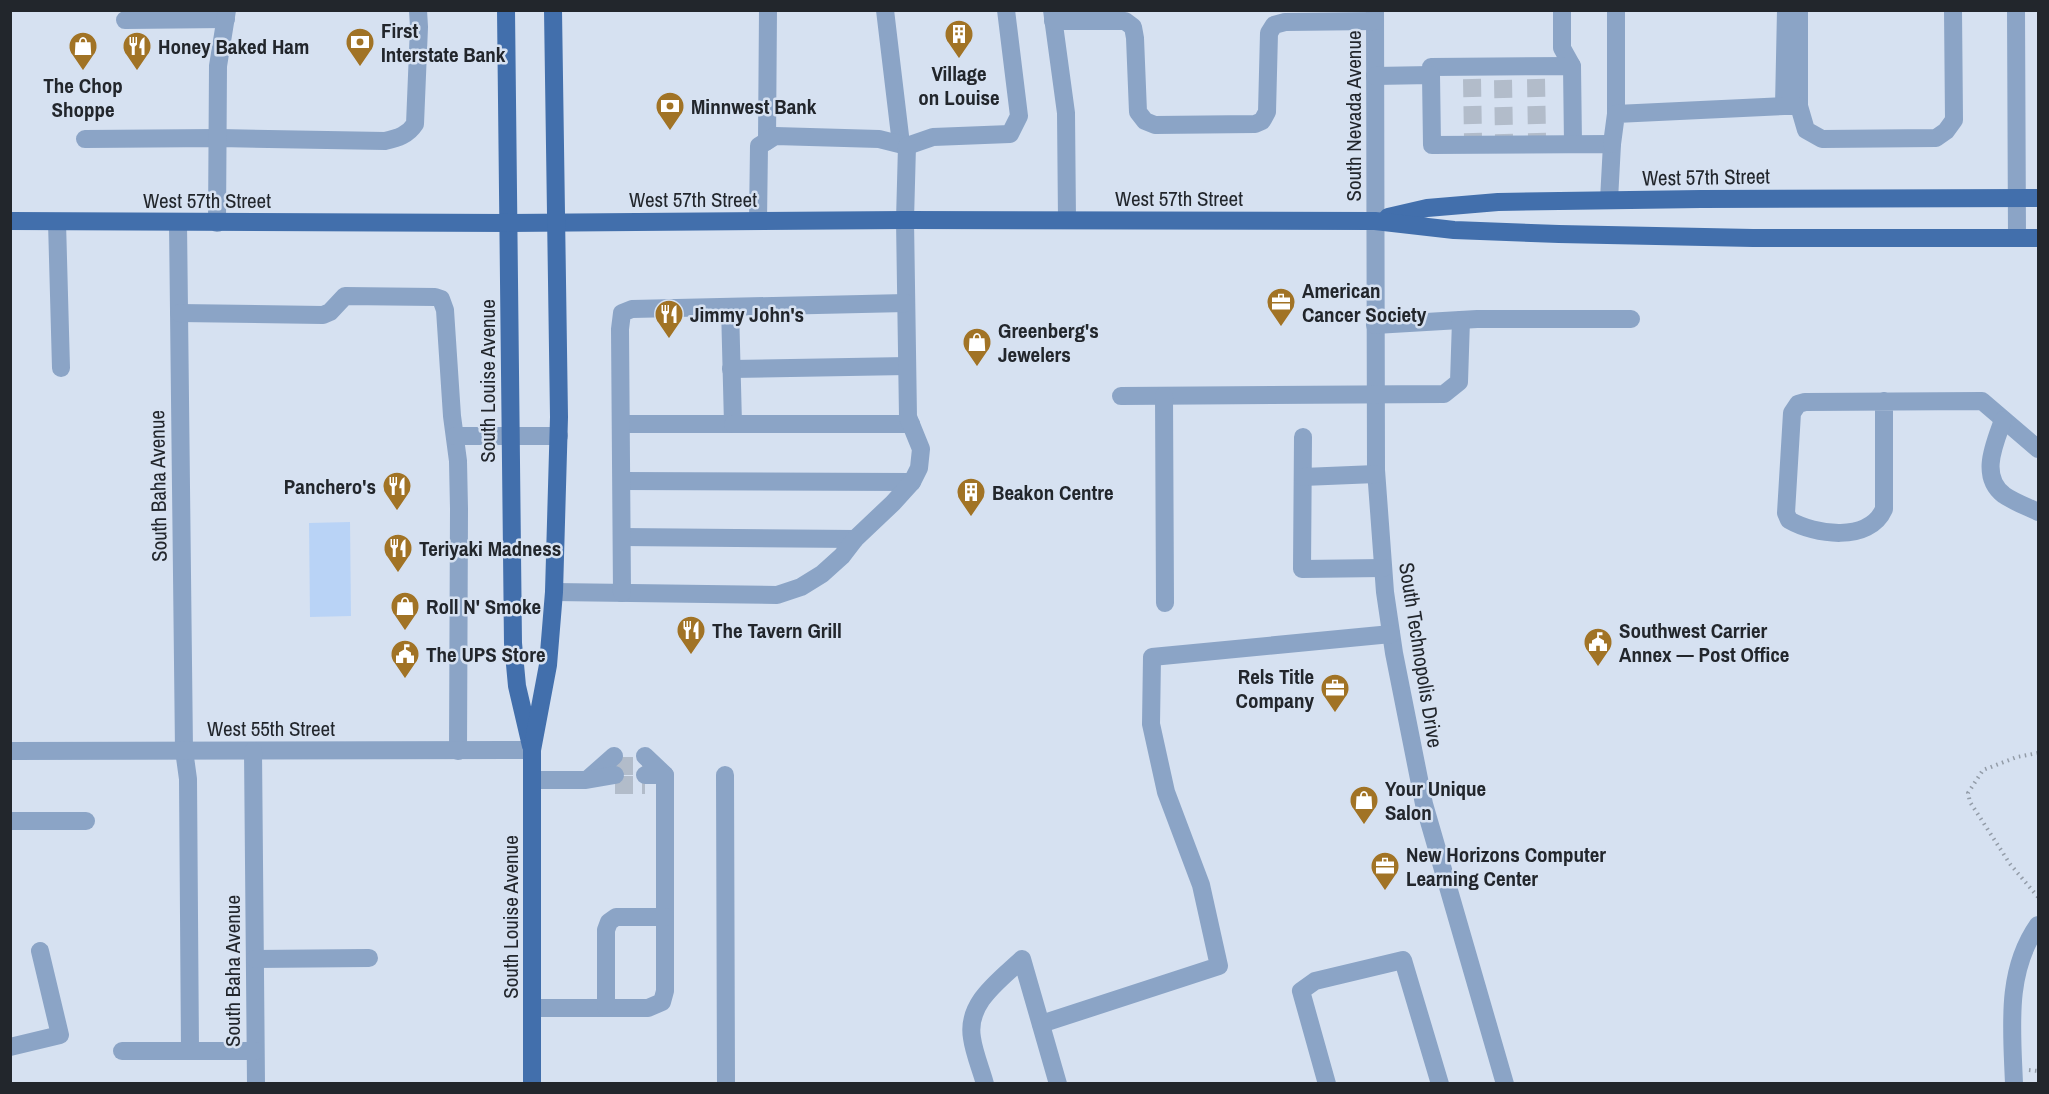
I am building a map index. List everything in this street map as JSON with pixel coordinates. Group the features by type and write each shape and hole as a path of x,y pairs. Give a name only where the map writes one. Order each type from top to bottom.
{"main road":[{"name":"South Louise Avenue","path":"506,10 513,643 517,686 532,750"},
{"name":"South Louise Avenue","path":"532,1083 532,750 548,664 554,592 559,436 553,10"},
{"name":"West 57th Street","path":"1375,221 1427,208 1498,202 2038,198"},
{"name":"West 57th Street","path":"10,221 508,223 905,220 1375,221 1454,230 1559,234 1753,238 2038,238"}],"street":[{"path":"84,139 219,138 385,141 399,137 411,131 416,124 420,27 417,10"},
{"path":"767,141 768,10"},
{"path":"554,592 777,595 801,587 822,574 912,482 919,468 921,449 908,417 904,145 885,10"},
{"path":"758,221 759,146 775,136 879,139 904,145 933,137 1010,134 1019,116 1006,10"},
{"path":"1562,10 1562,48 1572,66 1573,144"},
{"path":"1609,200 1616,114 1616,10"},
{"path":"1786,10 1791,106 1806,130 1822,139 1936,138 1946,131 1954,120 1953,10"},
{"path":"1791,106 1799,10"},
{"path":"2016,10 2017,238"},
{"path":"125,20 227,15 218,66 217,223"},
{"path":"1067,220 1066,112 1053,16 1125,21 1133,27 1136,38 1138,112 1145,121 1155,125 1255,124 1262,121 1268,112 1269,33 1274,25 1286,22 1375,16"},
{"name":"South Nevada Avenue","path":"1375,16 1375,221"},
{"path":"1572,66 1536,73 1472,73 1431,67 1432,145 1473,141 1612,144"},
{"path":"1375,76 1431,75"},
{"path":"1616,114 1791,106"},
{"name":"South Technopolis Drive","path":"1375,221 1376,474 1383,568 1391,634 1424,804 1505,1083"},
{"path":"57,222 61,368"},
{"name":"South Baha Avenue","path":"178,223 184,750 188,779 190,1051"},
{"path":"179,312 323,315 330,312 345,296 441,298 446,320 459,509 458,751"},
{"path":"622,593 620,329 622,314 632,309 906,303"},
{"path":"730,307 733,424"},
{"path":"1375,325 1461,320 1631,319"},
{"path":"1121,396 1444,394 1460,382 1461,320"},
{"path":"731,369 907,366"},
{"path":"1164,396 1165,603"},
{"path":"1884,401 1884,508 1881,517 1866,527 1845,533 1829,533 1801,527 1789,520 1786,513 1792,413 1798,404 1805,402 1884,401 1982,401 2038,449"},
{"path":"2003,420 1992,451 1991,475 1995,485 2004,495 2038,512"},
{"path":"621,424 911,424"},
{"path":"455,436 559,436"},
{"path":"1303,437 1302,569 1383,568"},
{"path":"1303,477 1376,474"},
{"path":"622,481 912,482"},
{"path":"622,537 855,539"},
{"path":"1041,1024 1219,966 1201,885 1166,792 1151,724 1152,657 1391,634"},
{"name":"West 55th Street","path":"10,751 532,750"},
{"name":"South Baha Avenue","path":"253,751 256,1083"},
{"path":"532,780 586,780 615,771"},
{"path":"532,1008 648,1008 662,1002 665,991 665,775 645,771"},
{"path":"725,775 726,1083"},
{"path":"10,821 86,821"},
{"path":"606,1008 606,930 609,921 616,917 665,917"},
{"path":"2014,1083 2012,1016 2014,981 2022,957 2038,925"},
{"path":"10,1047 60,1035 40,951"},
{"path":"255,959 369,958"},
{"path":"985,1083 972,1039 971,1021 976,1007 987,993 1022,959 1058,1083"},
{"path":"1327,1083 1301,991 1315,981 1403,960 1440,1083"},
{"path":"122,1051 255,1051"}],"path":[{"path":"2038,753 2017,757 1983,770 1968,793 1970,802 2010,864 2038,897"}],"shaded area":[{"path":"350,522 351,616 310,617 309,523"}],"tunnel":[{"path":"1472,79 1473,138"},
{"path":"1536,79 1537,137"},
{"path":"1503,80 1504,137"},
{"path":"615,766 645,766"},
{"path":"615,785 645,785"}],"place":[{"name":"Village on Louise","path":"959,60"},
{"name":"First Interstate Bank","path":"360,68"},
{"name":"The Chop Shoppe","path":"83,72"},
{"name":"Honey Baked Ham","path":"137,72"},
{"name":"Minnwest Bank","path":"670,132"},
{"name":"American Cancer Society","path":"1281,328"},
{"name":"Jimmy John's","path":"669,340"},
{"name":"Greenberg's Jewelers","path":"977,368"},
{"name":"Panchero's","path":"397,512"},
{"name":"Beakon Centre","path":"971,518"},
{"name":"Teriyaki Madness","path":"398,574"},
{"name":"Roll N' Smoke","path":"405,632"},
{"name":"The Tavern Grill","path":"691,656"},
{"name":"Southwest Carrier Annex — Post Office","path":"1598,668"},
{"name":"The UPS Store","path":"405,680"},
{"name":"Rels Title Company","path":"1335,714"},
{"name":"Your Unique Salon","path":"1364,826"},
{"name":"New Horizons Computer Learning Center","path":"1385,892"}]}
